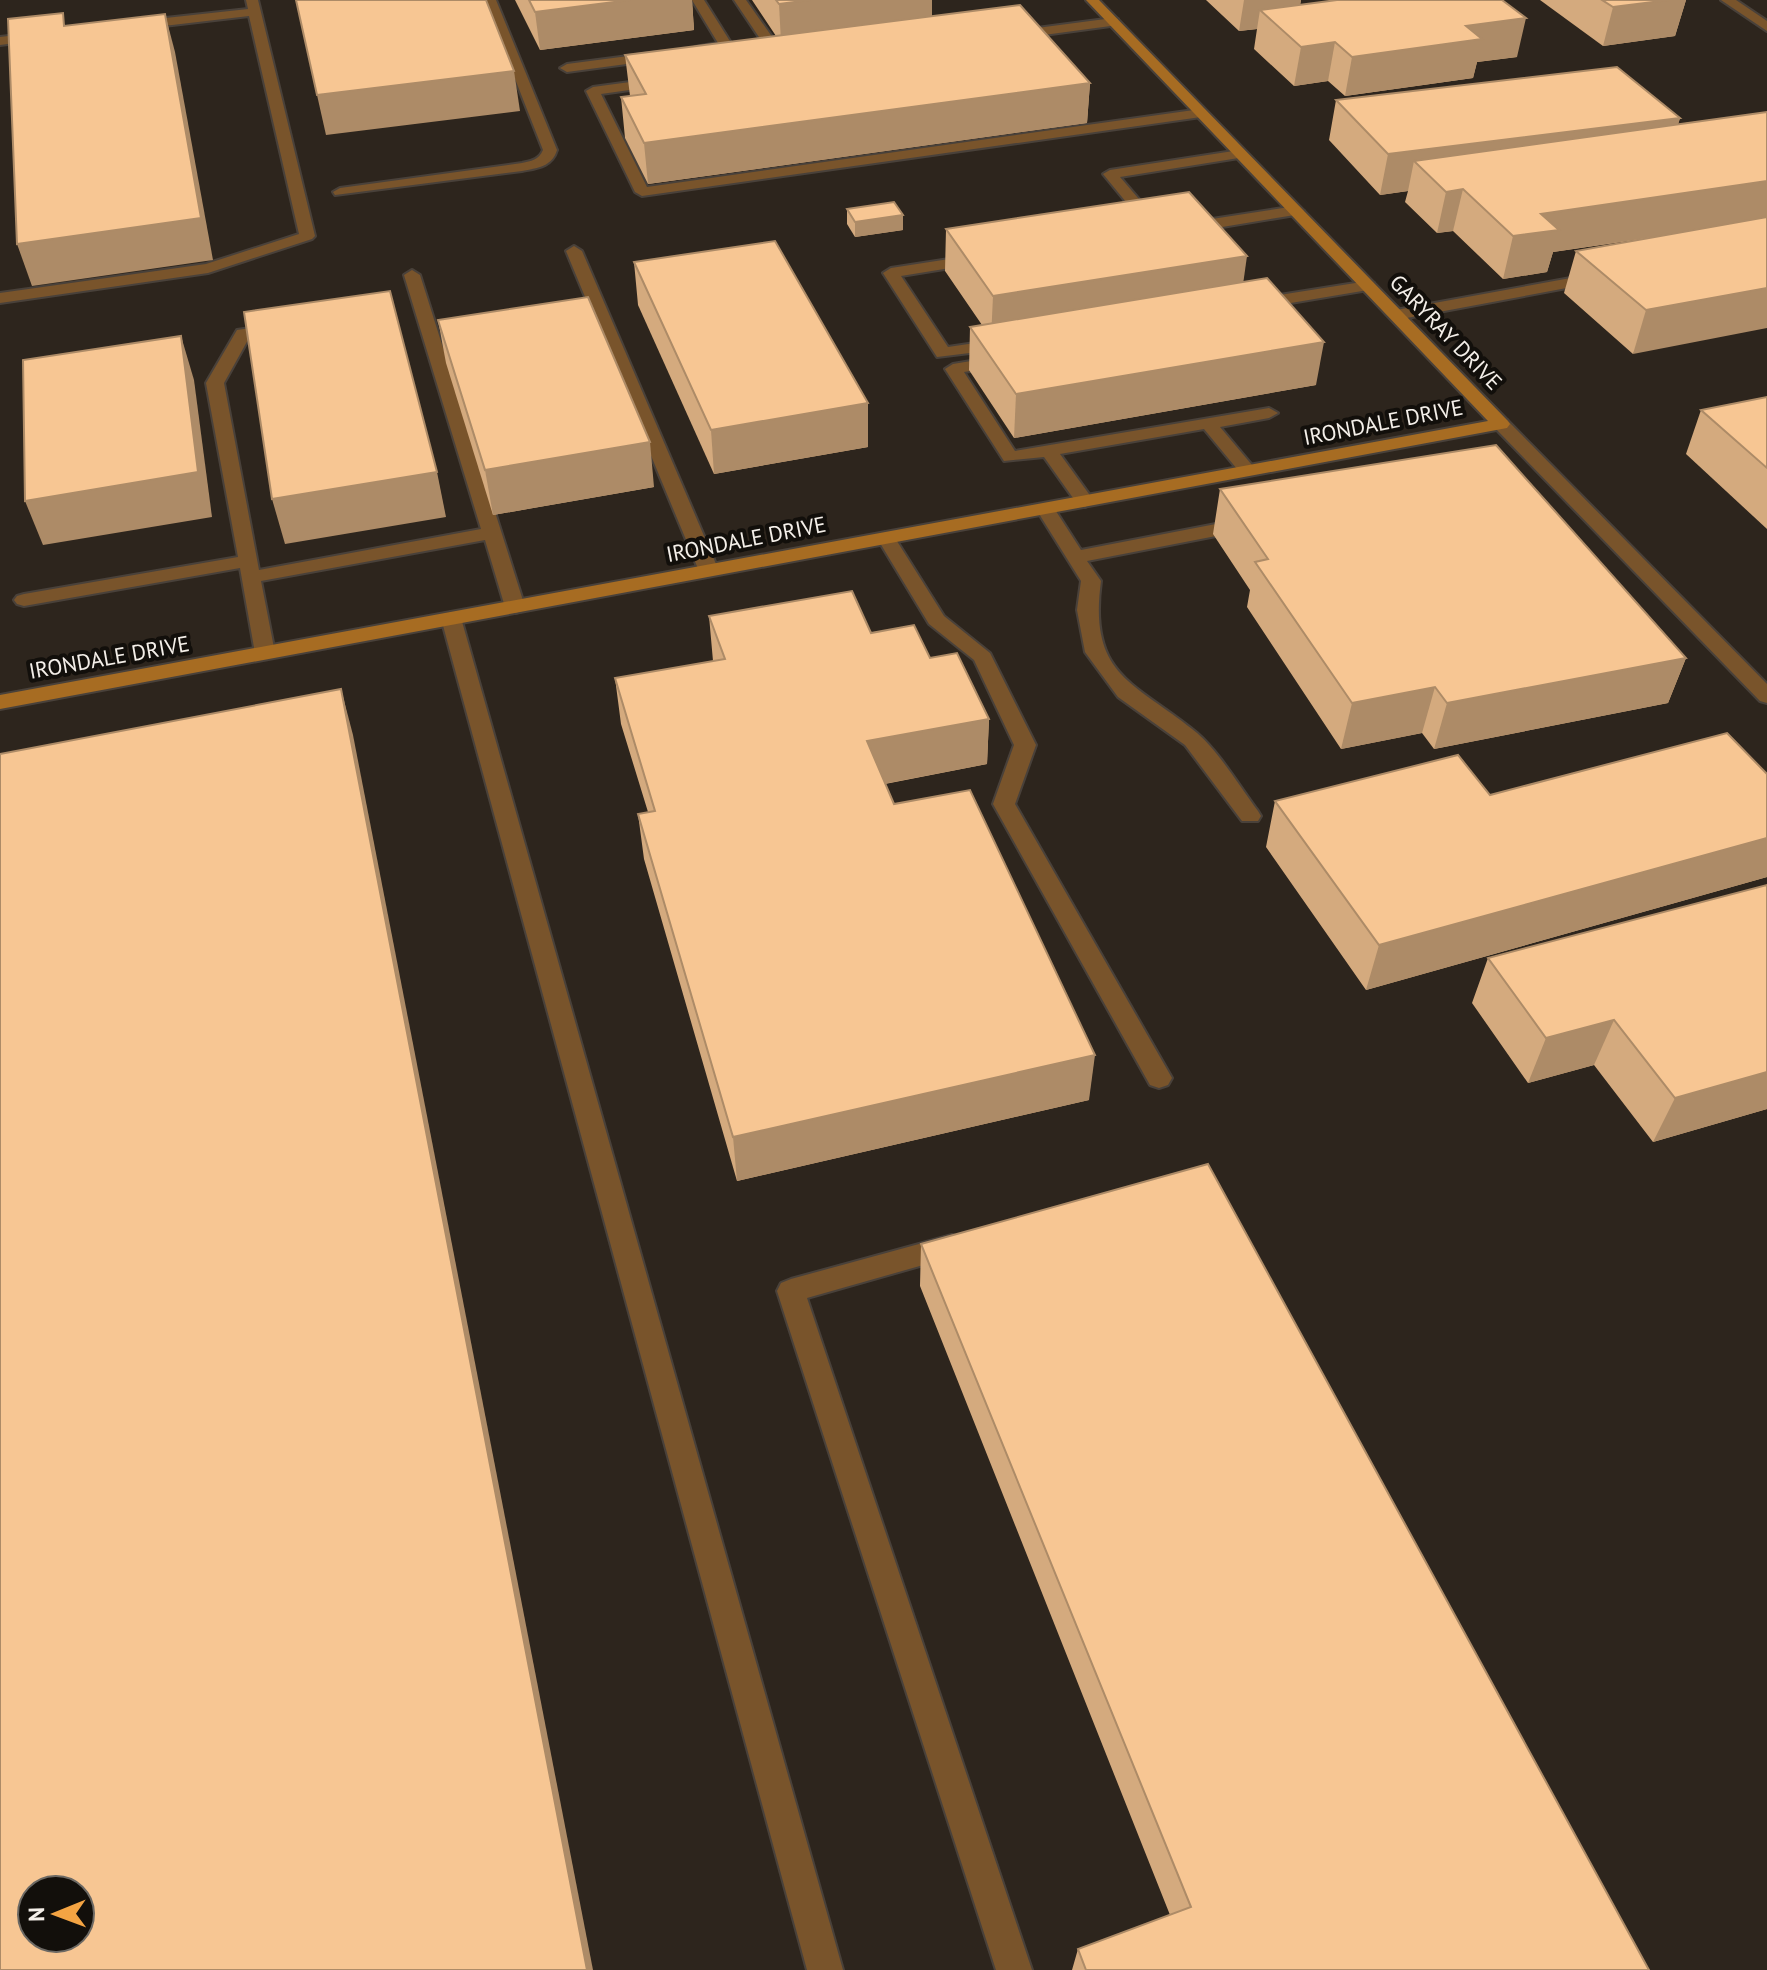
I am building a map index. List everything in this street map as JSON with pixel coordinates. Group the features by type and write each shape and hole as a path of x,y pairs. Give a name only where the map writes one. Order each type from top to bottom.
{"street":[{"path":"340,192 522,167 540,163 548,156 550,150 490,0"},
{"path":"567,68 726,46 698,0"},
{"path":"740,0 776,52 799,58 764,68"},
{"name":"GARYRAY DRIVE","path":"1092,0 1767,696"},
{"path":"1727,0 1767,27"},
{"path":"0,298 208,268 307,236 253,6 120,27"},
{"path":"999,32 1109,18"},
{"path":"0,41 60,34"},
{"path":"671,80 593,91 642,192 1201,113"},
{"path":"1136,205 1110,174 1240,154"},
{"path":"1171,230 1296,211"},
{"path":"574,251 709,571"},
{"path":"985,259 891,273 943,353 1022,341"},
{"path":"412,275 515,607"},
{"path":"1396,315 1612,275"},
{"path":"1242,306 1368,286"},
{"path":"265,653 215,383 243,334 302,326"},
{"path":"1014,358 953,369 1010,457 1269,413"},
{"path":"1208,423 1248,471"},
{"name":"IRONDALE DRIVE","path":"0,702 1501,424"},
{"path":"1049,451 1085,501"},
{"path":"1045,509 1091,581 1087,610 1092,648 1125,692 1192,740 1250,816"},
{"path":"1076,557 1262,522"},
{"path":"24,600 492,533"},
{"path":"886,538 936,620 983,657 1025,745 1004,804 1159,1078"},
{"path":"451,618 825,1970"},
{"path":"976,1240 791,1291 1014,1970"}],"building":[{"path":"296,0 486,0 514,71 317,95"},
{"path":"529,0 630,0 535,12"},
{"path":"776,0 810,0 779,4"},
{"path":"1337,0 1502,0 1526,18 1466,26 1482,39 1352,57 1335,42 1301,47 1260,10"},
{"path":"1602,0 1669,0 1613,7"},
{"path":"1020,5 1090,83 644,143 621,97 646,94 625,55"},
{"path":"63,13 64,26 165,14 201,218 17,244 8,19"},
{"path":"1617,67 1680,118 1388,154 1336,100"},
{"path":"1767,112 1767,181 1541,214 1559,230 1513,236 1463,189 1446,192 1414,161"},
{"path":"1189,192 1247,256 993,296 946,229"},
{"path":"894,202 903,215 855,222 847,209"},
{"path":"1767,217 1767,288 1646,310 1576,251"},
{"path":"775,241 868,403 711,430 634,262"},
{"path":"1267,278 1324,342 1016,394 970,327"},
{"path":"390,291 437,472 272,499 244,312"},
{"path":"588,297 650,442 485,470 438,320"},
{"path":"181,336 198,472 25,501 23,360"},
{"path":"1767,397 1767,468 1701,410"},
{"path":"1496,445 1686,658 1447,703 1435,687 1352,703 1255,562 1268,559 1220,489"},
{"path":"852,591 871,633 914,625 930,658 957,653 989,719 867,741 894,804 970,790 1095,1055 733,1137 638,814 655,811 615,678 725,659 709,616"},
{"path":"341,689 587,1970 0,1970 0,754"},
{"path":"1727,733 1767,774 1767,838 1379,945 1275,801 1458,755 1490,795"},
{"path":"1767,885 1767,1072 1675,1098 1614,1020 1546,1038 1488,958"},
{"path":"1208,1164 1649,1970 1086,1970 1078,1949 1191,1907 921,1244"}]}
